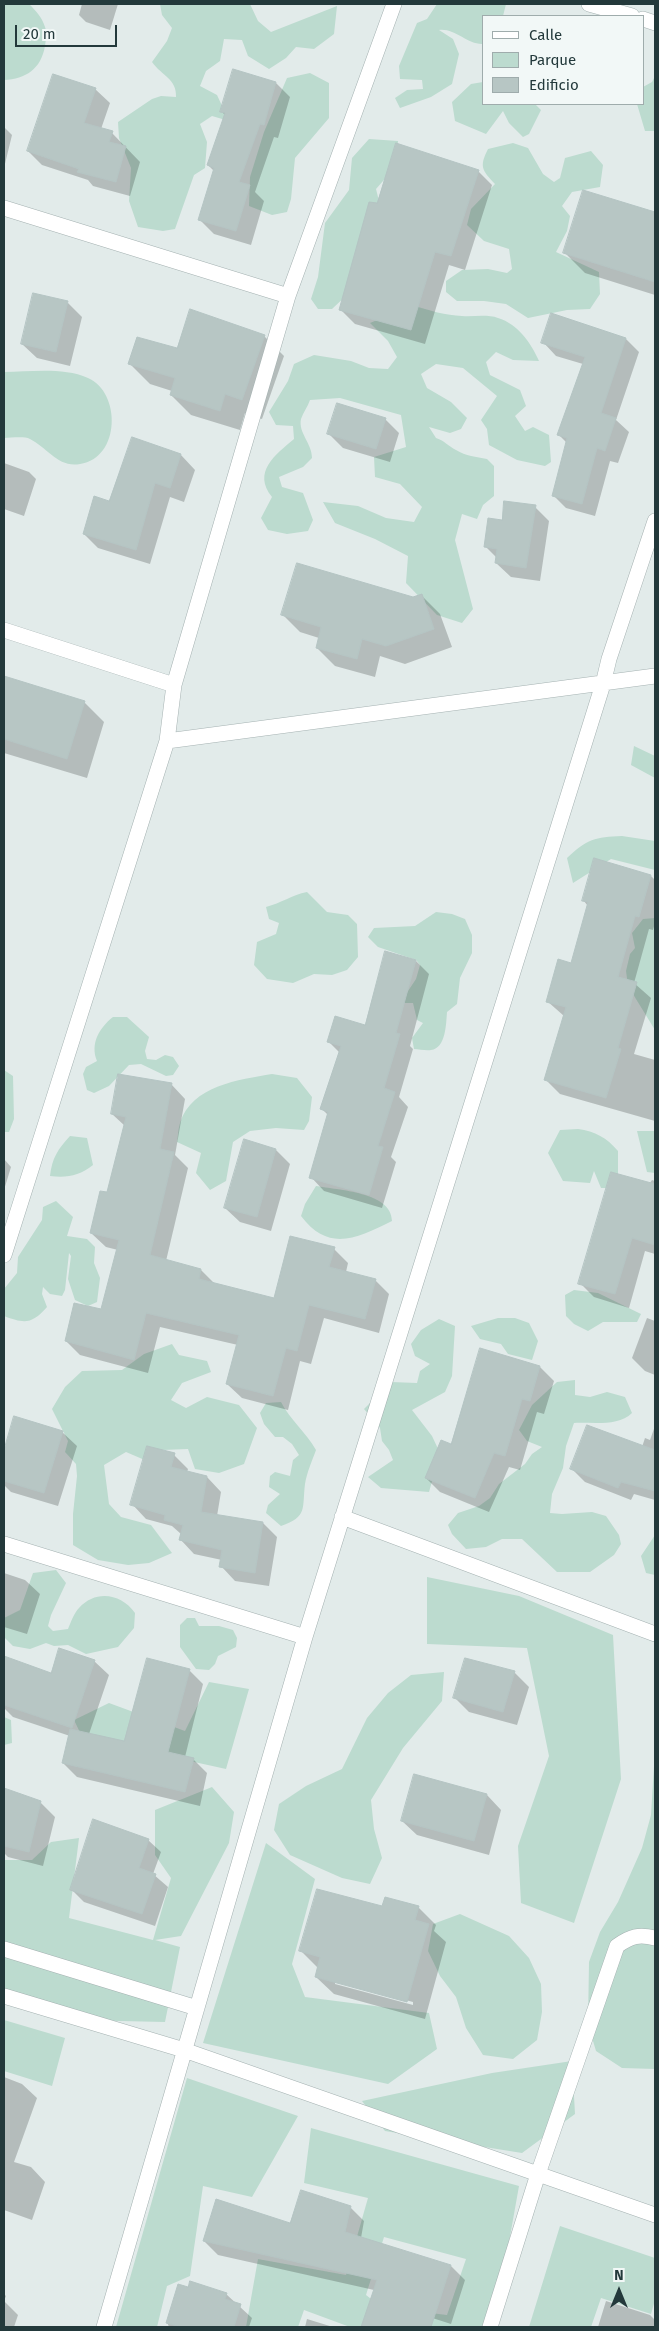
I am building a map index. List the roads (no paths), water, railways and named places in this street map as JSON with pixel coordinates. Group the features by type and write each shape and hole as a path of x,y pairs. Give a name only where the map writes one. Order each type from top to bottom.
{"street":[{"path":"4,1255 168,741 174,685 288,296 394,4"},
{"path":"589,4 628,15"},
{"path":"4,208 288,296"},
{"path":"104,2327 305,1637 603,684 609,659 655,521"},
{"path":"4,630 174,685"},
{"path":"168,741 655,676"},
{"path":"342,1517 655,1634"},
{"path":"4,1544 305,1637"},
{"path":"490,2327 538,2174 617,1946 628,1938 641,1935 655,1938"},
{"path":"4,1949 197,2008"},
{"path":"4,1996 184,2050 655,2215"}]}
